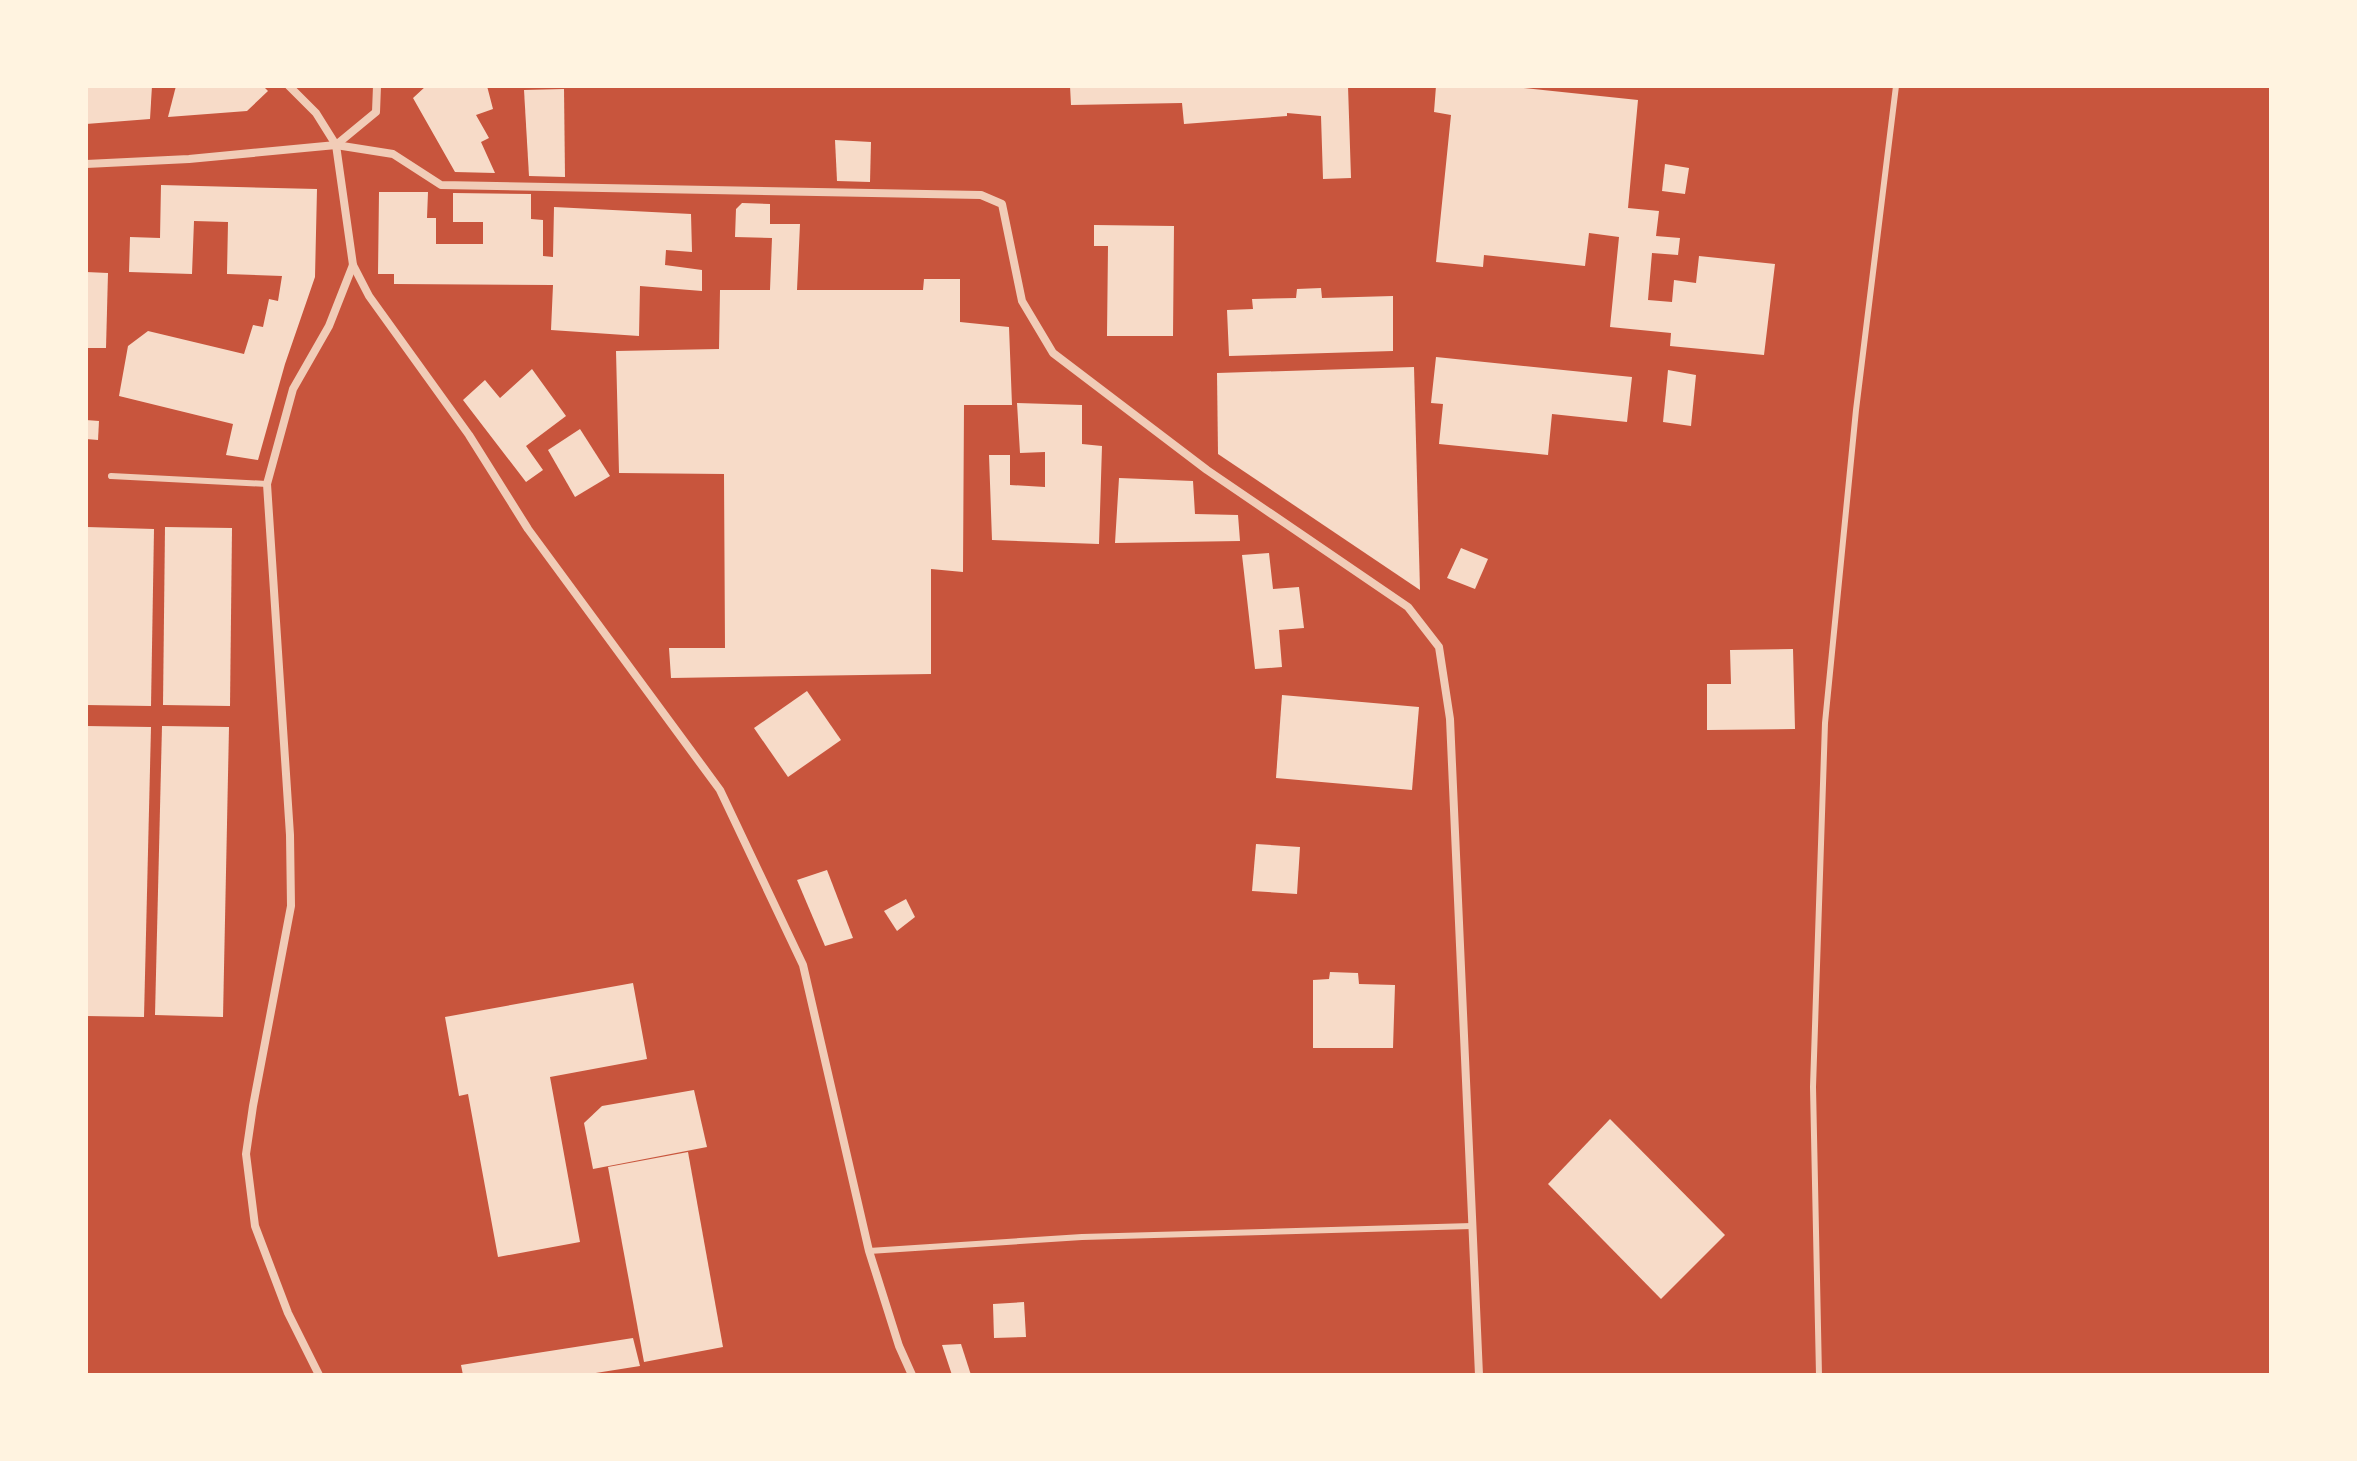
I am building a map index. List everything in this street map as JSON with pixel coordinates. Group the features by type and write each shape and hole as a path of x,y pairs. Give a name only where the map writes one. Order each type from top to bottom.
{"street":[{"path":"289,86 316,113 336,145 353,265 369,296 469,435 528,529 720,790 803,965 869,1251 899,1346 912,1375"},
{"path":"336,145 376,112 377,86"},
{"path":"86,164 189,159 336,145 393,154 441,185 981,195 1002,204 1022,301 1053,353 1207,470 1408,607 1439,647 1450,719 1479,1375"},
{"path":"319,1375 288,1313 255,1226 246,1154 291,906 290,835 267,484 293,389 329,326 353,265"}],"lane":[{"path":"1819,1375 1813,1087 1825,723 1856,410 1896,86"},
{"path":"111,476 267,484"},
{"path":"869,1251 1082,1237 1472,1226"}],"building":[{"path":"86,86 152,86 150,119 86,124"},
{"path":"176,86 263,86 268,91 247,111 168,117"},
{"path":"426,86 487,86 493,109 476,115 489,138 481,142 495,173 455,172 413,98"},
{"path":"1070,86 1348,86 1351,178 1323,179 1321,116 1287,113 1287,116 1184,124 1182,103 1071,105"},
{"path":"1436,86 1505,86 1638,100 1628,208 1659,211 1656,236 1680,238 1678,255 1652,253 1648,300 1672,302 1674,280 1696,283 1699,256 1775,264 1764,355 1670,346 1671,333 1610,327 1619,237 1589,233 1585,266 1484,255 1483,267 1436,262 1451,115 1434,112"},
{"path":"564,89 565,177 529,176 524,90"},
{"path":"835,140 871,142 870,182 837,181"},
{"path":"1665,164 1689,168 1685,194 1662,191"},
{"path":"161,185 317,189 315,277 285,364 258,460 226,455 233,424 119,396 128,346 148,331 244,354 253,325 263,327 269,299 278,301 282,276 227,274 228,222 194,221 192,274 129,272 130,237 160,238"},
{"path":"379,192 428,192 427,218 436,218 436,244 483,244 483,222 453,222 453,193 531,194 531,219 543,220 543,256 553,257 554,207 691,214 692,252 666,250 665,265 702,270 702,291 640,286 639,336 551,330 553,285 394,284 394,274 378,274"},
{"path":"742,203 770,204 770,224 800,224 797,290 923,290 924,279 960,279 960,322 1009,327 1012,405 964,405 963,572 931,569 931,674 671,678 669,648 725,648 724,474 619,473 616,351 719,349 720,290 770,290 772,238 735,237 736,209"},
{"path":"1094,225 1174,226 1173,336 1107,336 1108,246 1094,246"},
{"path":"86,272 108,273 106,348 86,348"},
{"path":"1321,288 1322,298 1393,296 1393,351 1229,356 1227,310 1253,309 1252,299 1296,298 1297,289"},
{"path":"1436,357 1632,377 1627,422 1552,414 1548,455 1439,444 1443,404 1431,403"},
{"path":"1414,367 1420,590 1218,454 1217,373"},
{"path":"532,369 566,416 526,446 543,470 526,482 463,400 485,380 500,398"},
{"path":"1668,370 1696,375 1691,426 1663,422"},
{"path":"1017,403 1082,405 1082,444 1102,446 1099,544 992,540 989,455 1010,455 1010,485 1045,487 1045,452 1020,453"},
{"path":"86,420 99,421 98,440 86,439"},
{"path":"580,429 610,476 575,497 548,450"},
{"path":"1119,478 1193,481 1195,514 1238,515 1240,541 1115,543"},
{"path":"87,527 154,529 151,706 86,705"},
{"path":"165,527 232,528 230,706 163,705"},
{"path":"1461,548 1488,559 1475,589 1447,578"},
{"path":"1269,553 1273,589 1299,587 1304,628 1279,630 1282,667 1255,669 1242,555"},
{"path":"1793,649 1795,729 1707,730 1707,684 1731,684 1730,650"},
{"path":"807,691 841,740 788,777 754,728"},
{"path":"1282,695 1419,707 1412,790 1276,778"},
{"path":"86,726 151,727 144,1017 86,1016"},
{"path":"162,726 229,727 223,1017 155,1015"},
{"path":"1256,844 1300,847 1297,894 1252,891"},
{"path":"827,870 853,938 825,946 797,880"},
{"path":"906,899 915,917 897,931 884,911"},
{"path":"1330,972 1358,973 1359,984 1395,985 1393,1048 1313,1048 1313,980 1329,979"},
{"path":"633,983 647,1059 550,1077 580,1242 498,1257 468,1094 459,1096 445,1017"},
{"path":"694,1090 707,1147 593,1169 584,1123 602,1106"},
{"path":"1610,1119 1725,1235 1661,1299 1548,1184"},
{"path":"688,1152 723,1347 644,1362 608,1167"},
{"path":"1024,1302 1026,1337 994,1338 993,1304"},
{"path":"633,1338 640,1366 583,1375 463,1375 461,1365"},
{"path":"961,1344 971,1375 952,1375 942,1345"}]}
